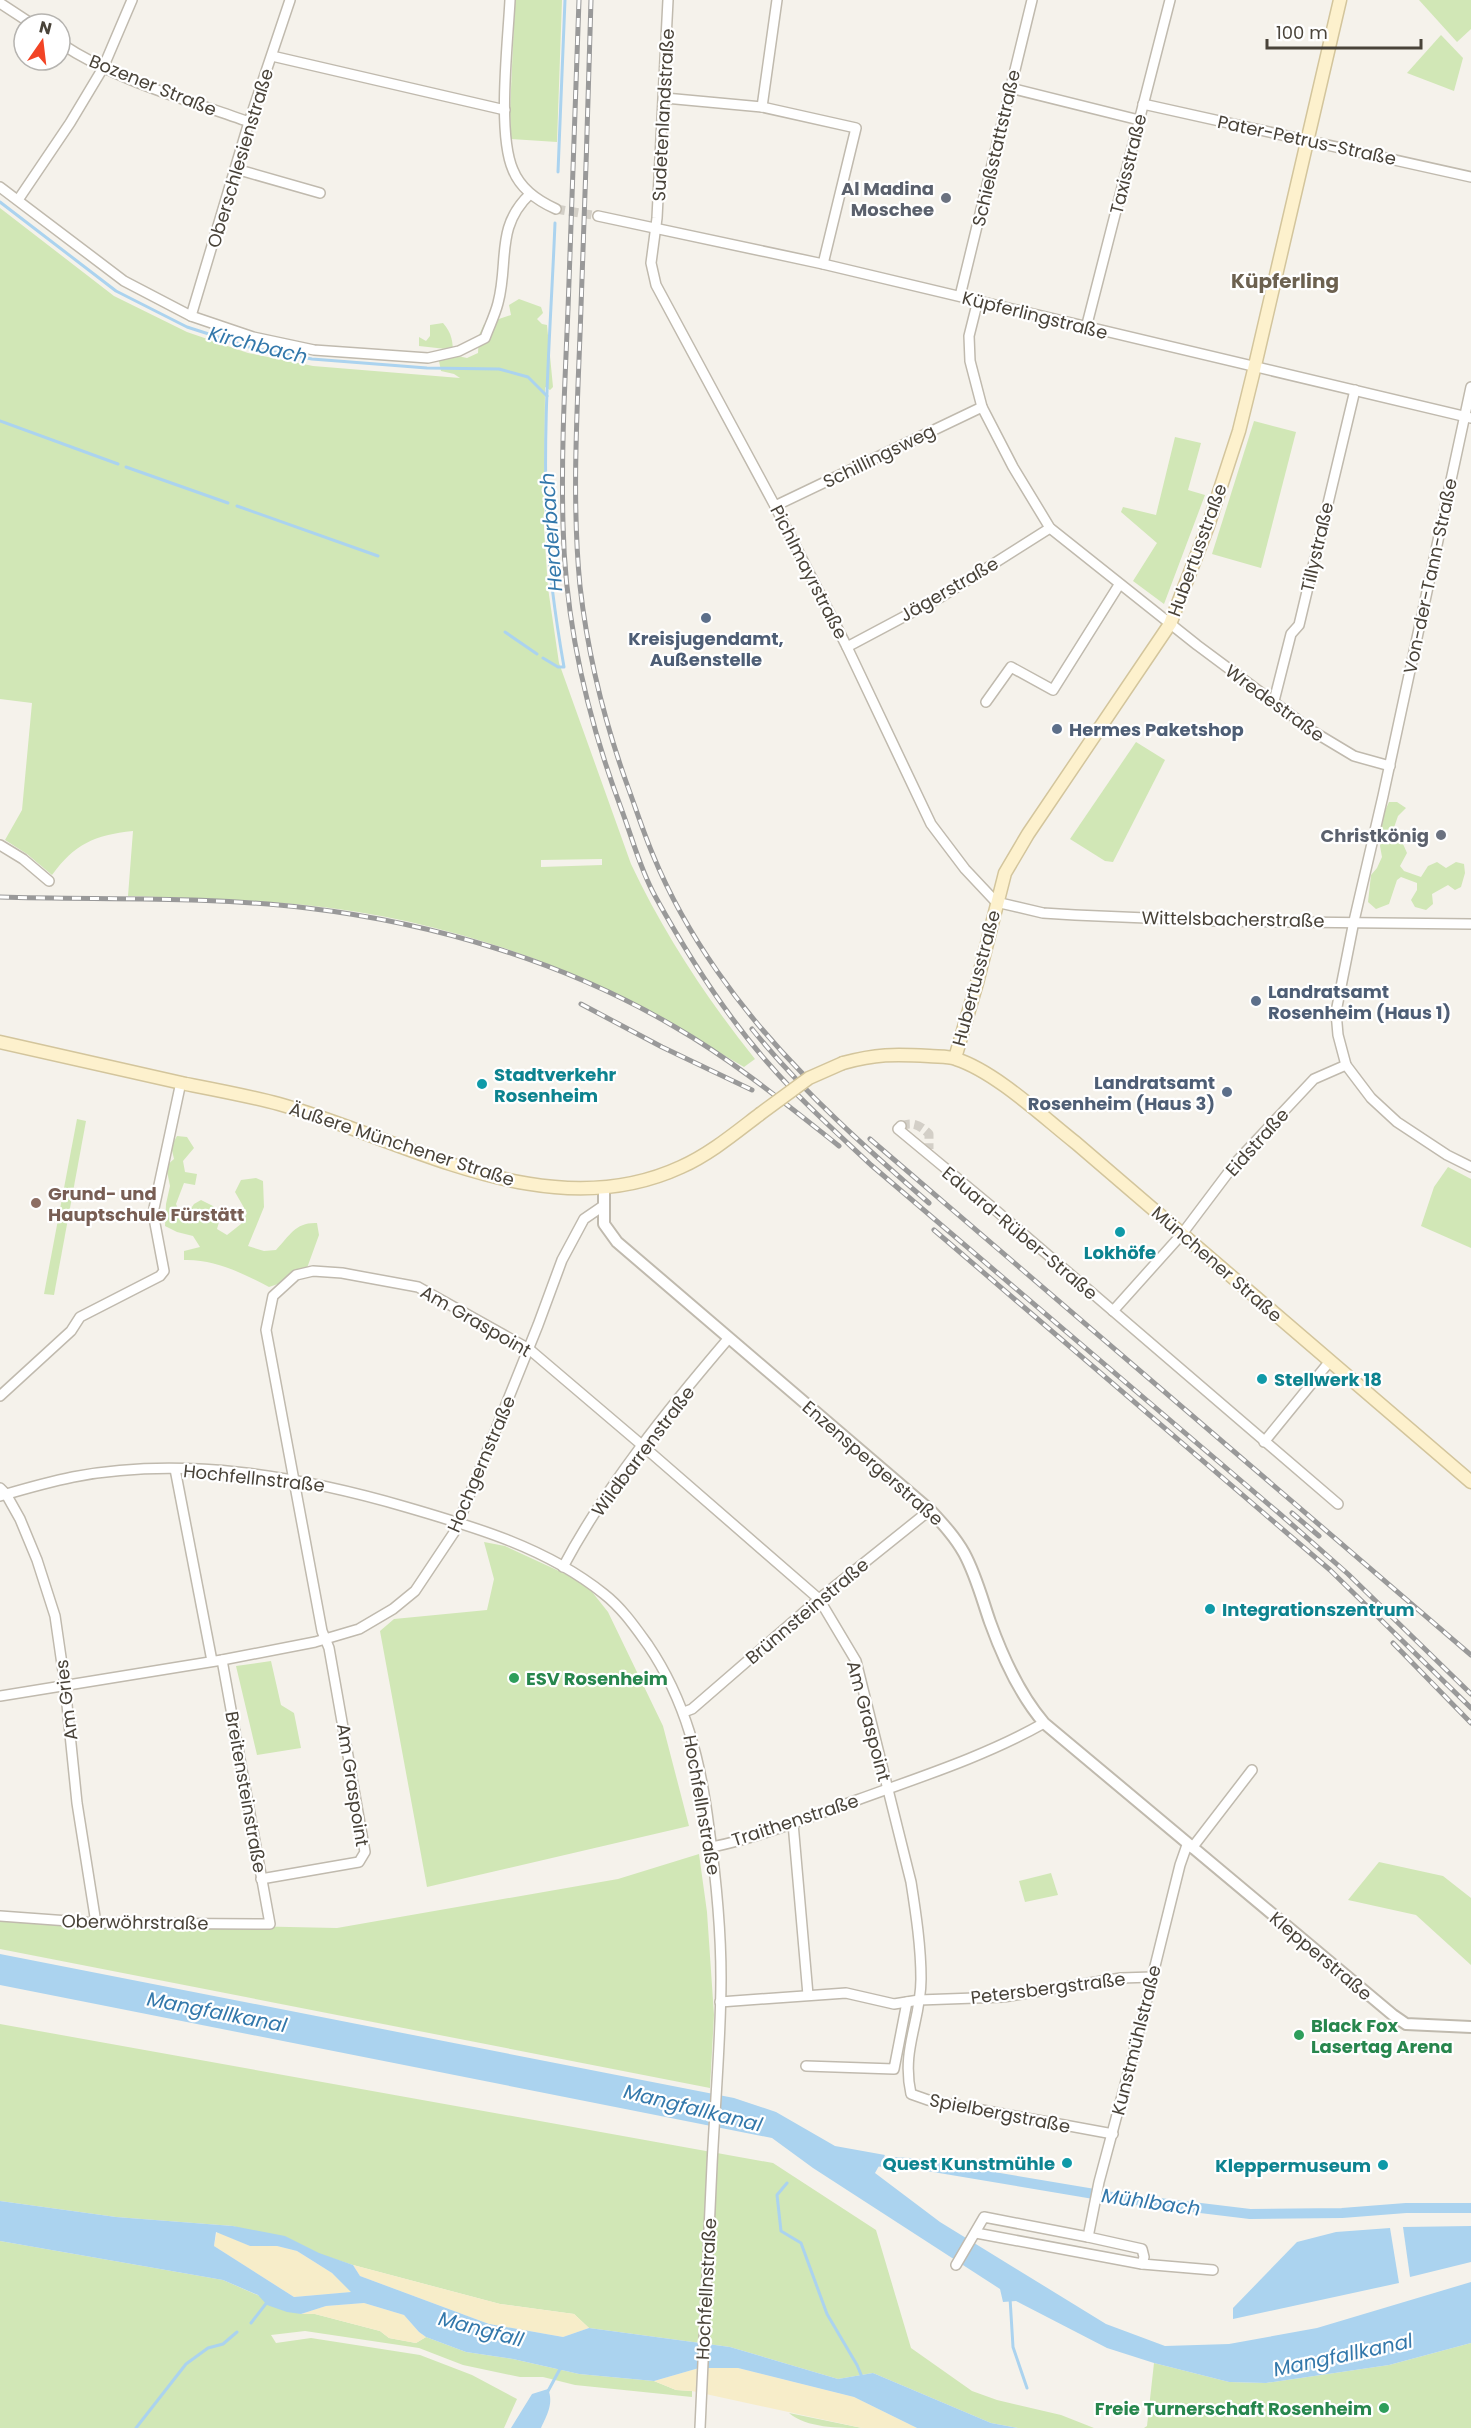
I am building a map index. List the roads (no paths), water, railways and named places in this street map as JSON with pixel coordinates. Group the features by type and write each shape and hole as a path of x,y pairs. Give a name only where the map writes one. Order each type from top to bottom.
{"main road":[{"name":"Hubertusstraße","path":"955,1058 1005,873 1023,842 1170,624 1209,526 1239,431 1255,367 1340,0"},
{"name":"Äußere Münchener Straße","path":"0,1042 279,1104 487,1175 544,1186 576,1188 604,1187 646,1180 681,1168 707,1154 809,1078 843,1063 874,1055 903,1054 955,1058"},
{"name":"Münchener Straße","path":"955,1058 978,1069 1012,1092 1076,1143 1471,1482"}],"street":[{"path":"18,200 70,123 103,68 132,0"},
{"name":"Oberschlesienstraße","path":"191,316 249,122 290,0"},
{"path":"510,0 505,110 508,155 519,182 530,194 556,209"},
{"name":"Sudetenlandstraße","path":"656,229 665,98 668,0"},
{"path":"762,107 777,0"},
{"name":"Schießstattstraße","path":"960,296 1032,0"},
{"name":"Taxisstraße","path":"1086,328 1170,0"},
{"path":"0,3 14,12"},
{"name":"Bozener Straße","path":"72,50 103,68 134,81 249,122"},
{"path":"272,56 505,110"},
{"path":"1010,88 1139,120"},
{"path":"665,98 762,107 856,128 823,264"},
{"name":"Pater-Petrus-Straße","path":"1143,105 1471,177"},
{"path":"236,169 320,193"},
{"path":"0,187 124,281 191,316 254,338 314,350 428,358 459,351 485,338 498,303 508,227 515,212 530,194"},
{"name":"Küpferlingstraße","path":"598,216 823,264 1468,417"},
{"name":"Pichlmayrstraße","path":"656,229 651,263 656,285 776,506 847,647 931,824 965,869 996,902"},
{"name":"Wredestraße","path":"978,300 969,336 970,361 982,407 1013,467 1050,528 1170,624 1340,749 1354,756 1390,766"},
{"name":"Von-der-Tann-Straße","path":"1346,1065 1338,1035 1336,1012 1354,921 1468,417 1471,387"},
{"name":"Tillystraße","path":"1274,701 1291,634 1299,626 1355,390"},
{"name":"Schillingsweg","path":"776,506 982,407"},
{"name":"Jägerstraße","path":"847,647 941,597 1050,528"},
{"path":"986,702 1011,667 1053,690 1119,585"},
{"path":"0,845 49,881"},
{"name":"Wittelsbacherstraße","path":"996,902 1043,913 1075,915 1216,921 1471,924"},
{"path":"1346,1065 1371,1098 1397,1122 1447,1155 1471,1167"},
{"name":"Eidstraße","path":"1182,1234 1237,1161 1314,1079 1346,1065"},
{"path":"0,1396 71,1331 81,1317 160,1276 164,1271 153,1213 181,1082"},
{"name":"Eduard-Rüber-Straße","path":"902,1126 898,1129 929,1152 1338,1504"},
{"name":"Enzenspergerstraße","path":"604,1187 604,1224 616,1242 930,1510 951,1532 974,1575 991,1624 1028,1704 1044,1723 1189,1846"},
{"name":"Hochgernstraße","path":"0,1696 222,1660 325,1639 359,1629 377,1620 415,1591 459,1522 529,1349 562,1260 584,1219 603,1206"},
{"name":"Eduard-Rüber-Straße","path":"1113,1311 1182,1234"},
{"name":"Am Graspoint","path":"261,1879 359,1862 365,1852 329,1648 322,1631 266,1330 273,1296 296,1275 313,1271 342,1273 418,1287 529,1349 819,1599 856,1661 888,1789 911,1882 917,1919 921,1980 919,2000"},
{"name":"Wildbarrenstraße","path":"563,1567 595,1514 643,1446 728,1339"},
{"path":"1264,1442 1330,1361"},
{"path":"175,1469 212,1661"},
{"name":"Hochfellnstraße","path":"2,1493 75,1477 175,1469 292,1479 342,1489 459,1522 512,1542 563,1567 605,1595 633,1624 657,1658 684,1712 698,1760 712,1847 720,1935 720,2002 700,2424"},
{"name":"Am Gries","path":"2,1493 20,1518 46,1585 55,1616 65,1685 76,1803 96,1923"},
{"name":"Brünnsteinstraße","path":"684,1712 692,1709 819,1599 930,1510"},
{"name":"Breitensteinstraße","path":"222,1660 270,1924"},
{"name":"Traithenstraße","path":"712,1847 793,1823 888,1789 949,1766 1044,1723"},
{"name":"Kunstmühlstraße","path":"1088,2237 1179,1865 1189,1846 1252,1770"},
{"path":"793,1823 808,1995"},
{"name":"Klepperstraße","path":"1189,1846 1406,2024 1471,2027"},
{"name":"Oberwöhrstraße","path":"0,1916 96,1923 270,1924"},
{"name":"Petersbergstraße","path":"720,2002 846,1993 894,2004 919,2000 1003,1997 1121,1978 1152,1977"},
{"name":"Spielbergstraße","path":"919,2000 907,2054 906,2074 910,2094 928,2100 1113,2134"},
{"path":"806,2067 894,2069 907,2002"},
{"path":"956,2265 984,2217 1142,2249 1144,2257 1142,2264"},
{"path":"975,2236 1142,2264 1213,2270"}],"water":[{"name":"Mangfallkanal","path":"0,1954 734,2098 776,2112 835,2146 885,2155 875,2173 940,2222 1106,2324 1165,2346 1229,2344 1317,2328 1471,2282 1471,2343 1389,2365 1266,2383 1229,2382 1154,2363 1107,2348 1016,2301 1003,2302 1000,2289 813,2168 772,2138 0,1985"},
{"name":"Mangfall","path":"0,2201 116,2217 233,2226 285,2236 319,2253 353,2265 360,2276 489,2324 563,2337 589,2328 730,2347 838,2379 873,2373 991,2423 1018,2428 917,2428 854,2397 738,2368 699,2368 654,2381 579,2374 513,2359 466,2352 426,2337 404,2315 364,2303 326,2306 301,2314 287,2312 267,2305 258,2295 223,2280 0,2241","holes":["216,2232 250,2246 277,2246 297,2251 332,2273 351,2292 294,2297 214,2246"]},
{"path":"1471,2226 1471,2262 1410,2277 1403,2227"},
{"path":"1390,2228 1399,2283 1233,2319 1233,2308 1297,2242 1336,2232"},
{"path":"548,2389 550,2404 541,2428 511,2428 532,2394"}],"waterway":[{"path":"558,172 565,0"},
{"name":"Kirchbach","path":"0,202 116,291 187,327 249,347 312,359 427,368 499,369 528,377 547,396"},
{"name":"Herderbach","path":"543,658 558,667 564,667 551,580 546,489 546,413 555,223"},
{"path":"0,421 118,464"},
{"path":"126,467 228,503"},
{"path":"237,506 378,556"},
{"path":"505,632 537,654"},
{"name":"Mühlbach","path":"867,2161 910,2163 1118,2198 1250,2214 1471,2208"},
{"path":"787,2183 777,2195 781,2231 801,2243 827,2314 862,2377"},
{"path":"1010,2298 1013,2347 1027,2388"},
{"path":"251,2323 268,2301"},
{"path":"136,2428 186,2364 208,2348 223,2344 237,2332"},
{"path":"547,2393 561,2367"}],"tunnel":[{"path":"556,209 598,216"},
{"path":"901,1126 913,1124 926,1131 929,1134 929,1149"}],"railway":[{"path":"579,0 563,443 565,560 568,596 580,668 598,739 641,864 655,896 693,961 736,1024 780,1077 818,1116 871,1165 1348,1574 1471,1694"},
{"path":"591,0 577,412 576,517 583,612 593,664 620,765 666,885 699,944 737,999 803,1074"},
{"path":"0,897 192,900 269,904 355,915 450,935 544,965 633,1004 697,1040 739,1069 839,1146"},
{"path":"581,1004 662,1047 752,1090"},
{"path":"752,1029 814,1098 929,1203"},
{"path":"870,1139 1471,1655"},
{"path":"934,1230 1330,1570 1471,1708"},
{"path":"1292,1513 1319,1536"},
{"path":"1393,1643 1471,1723"}],"place":[{"name":"Al Madina Moschee","path":"946,198"},
{"name":"Kreisjugendamt, Außenstelle","path":"706,618"},
{"name":"Hermes Paketshop","path":"1057,729"},
{"name":"Christkönig","path":"1441,835"},
{"name":"Landratsamt Rosenheim (Haus 1)","path":"1256,1001"},
{"name":"Stadtverkehr Rosenheim","path":"482,1084"},
{"name":"Landratsamt Rosenheim (Haus 3)","path":"1227,1092"},
{"name":"Grund- und Hauptschule Fürstätt","path":"36,1203"},
{"name":"Lokhöfe","path":"1120,1232"},
{"name":"Stellwerk 18","path":"1262,1379"},
{"name":"Integrationszentrum","path":"1210,1609"},
{"name":"ESV Rosenheim","path":"514,1678"},
{"name":"Black Fox Lasertag Arena","path":"1299,2035"},
{"name":"Quest Kunstmühle","path":"1067,2163"},
{"name":"Kleppermuseum","path":"1383,2165"},
{"name":"Freie Turnerschaft Rosenheim","path":"1384,2408"}],"district":[{"name":"Küpferling","path":"1285,281"}]}
